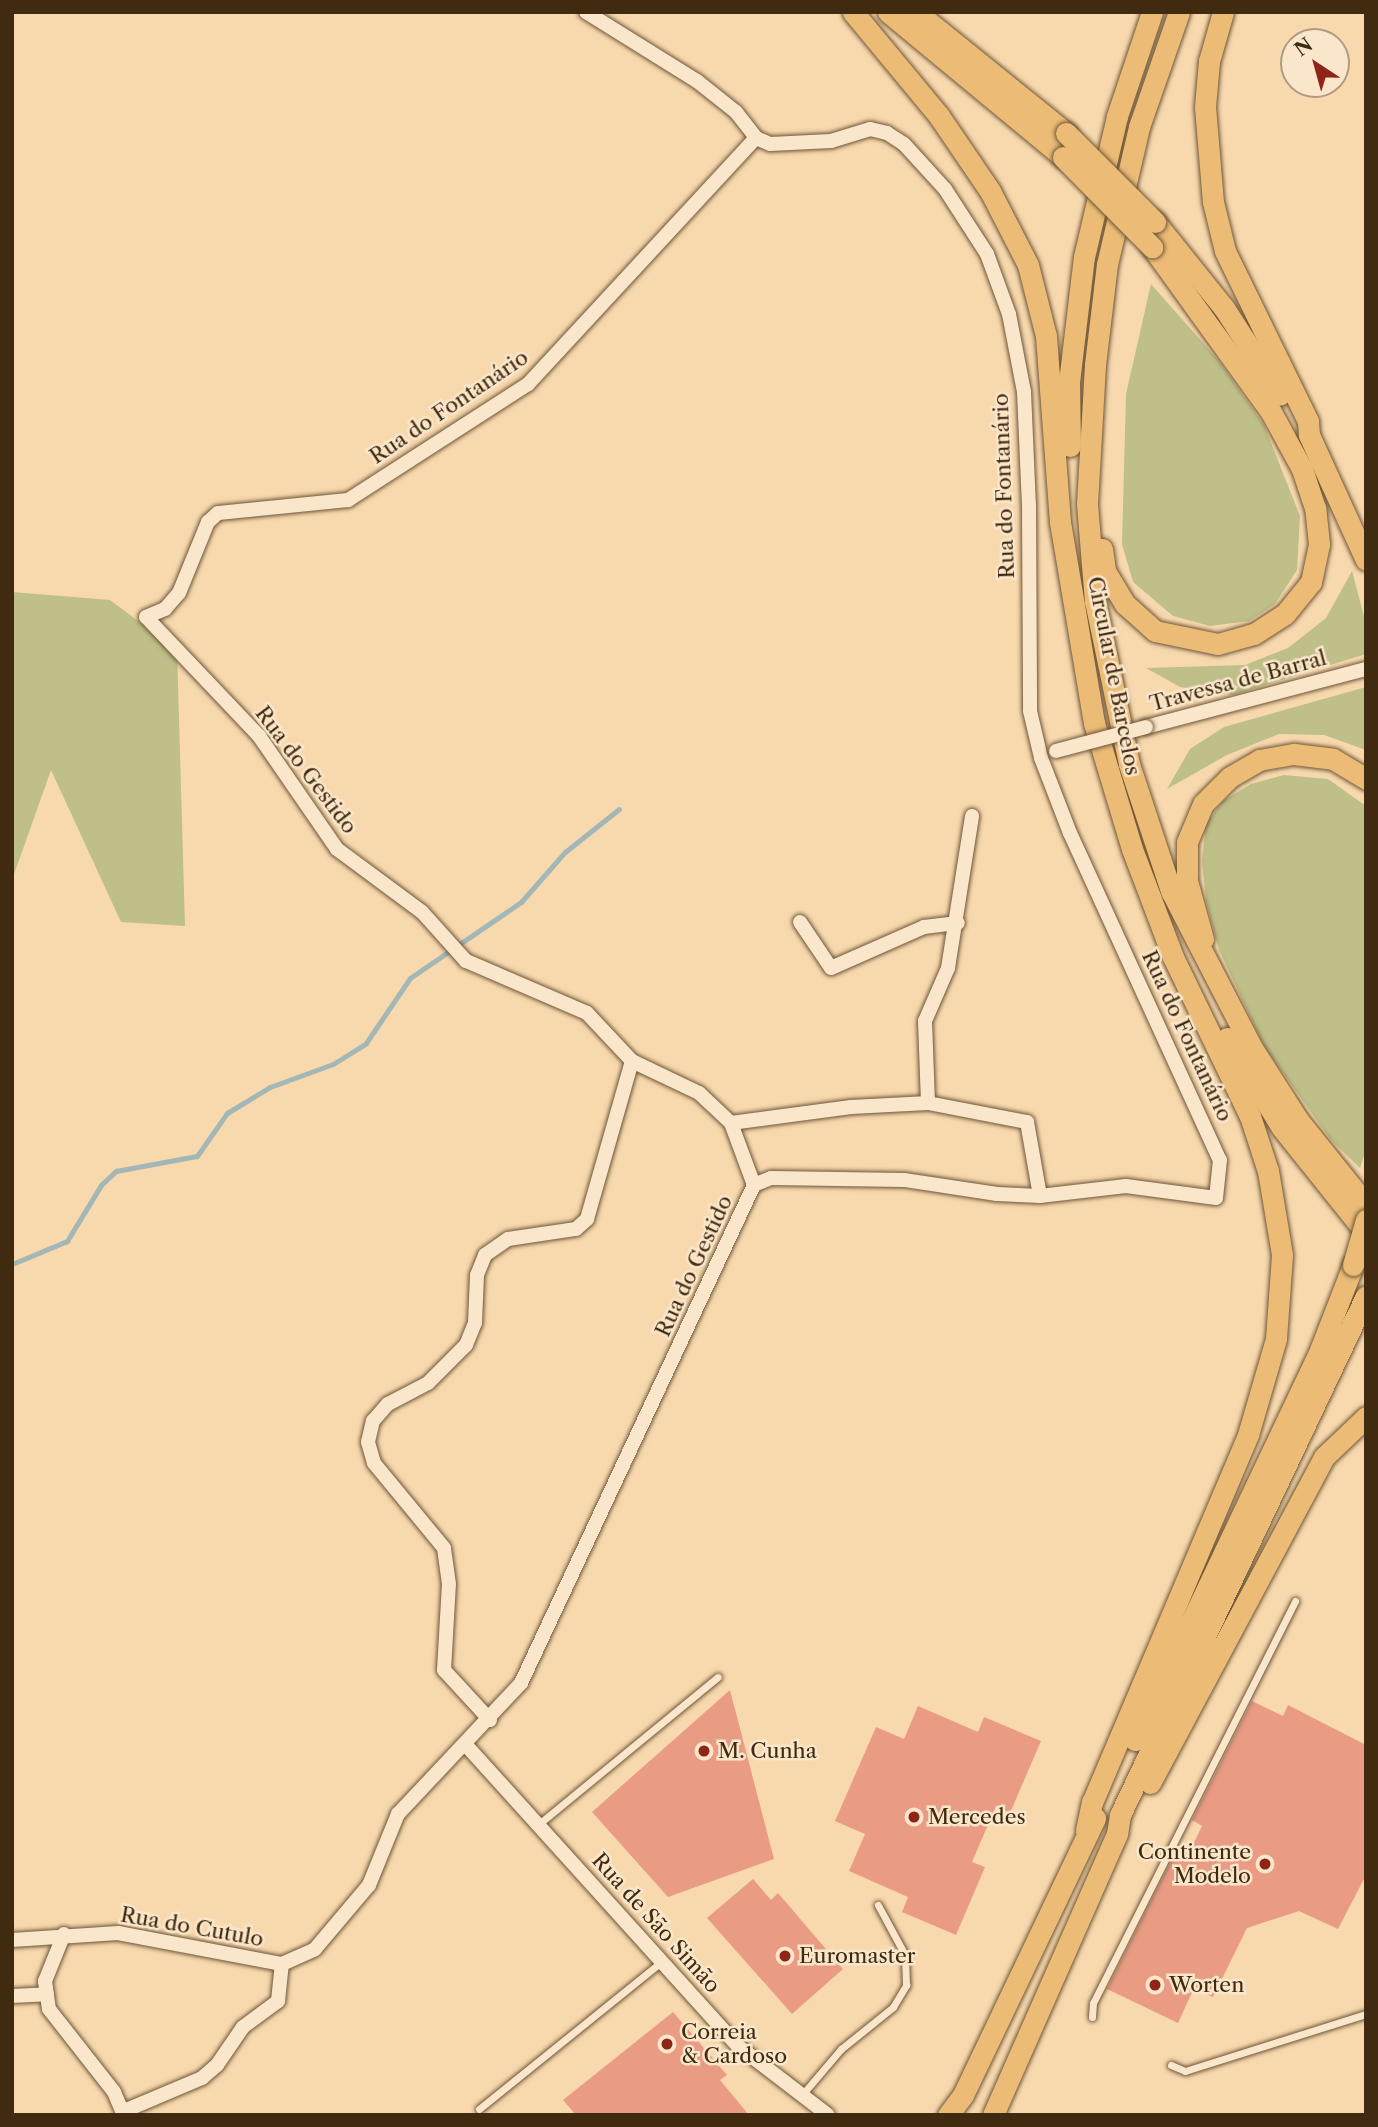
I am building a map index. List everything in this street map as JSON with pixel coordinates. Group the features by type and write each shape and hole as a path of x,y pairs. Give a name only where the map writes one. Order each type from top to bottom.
{"main road":[{"path":"853,12 939,116 990,191 1028,265 1046,336 1060,522 1065,538 1094,723 1132,849 1169,940 1250,1116 1268,1171 1282,1255 1276,1339 1248,1435 1092,1802 1086,1830"},
{"path":"888,12 1063,157 1152,247 1257,391 1302,469 1315,508 1319,544 1311,582 1285,614 1255,634 1217,644 1183,640 1155,631 1125,604 1105,571 1089,484"},
{"path":"916,12 1066,133 1155,222 1224,309 1298,427 1309,435"},
{"path":"1065,538 1071,523 1069,383 1084,257 1117,116 1152,12"},
{"name":"Circular de Barcelos","path":"1179,12 1139,127 1107,264 1095,365 1089,484 1095,601 1129,764 1171,891 1202,958 1298,1120 1366,1205"},
{"path":"1223,12 1209,61 1205,107 1213,202 1225,251 1308,421 1309,435 1366,560"},
{"path":"1202,958 1203,933 1187,881 1186,842 1203,804 1230,777 1259,760 1294,754 1333,759 1366,779"},
{"path":"1169,940 1282,1129 1366,1233"},
{"path":"948,2115 963,2095 1086,1830 1102,1808 1312,1367 1353,1265 1366,1220"},
{"path":"993,2115 1117,1835 1120,1815 1335,1370 1366,1296"},
{"path":"1117,1835 1130,1822 1324,1457 1366,1417"}],"street":[{"path":"586,12 697,80 736,112 756,138"},
{"name":"Rua do Fontanário","path":"146,617 165,609 179,593 208,522 218,513 348,500 528,384 756,138 784,147 831,141 870,129 887,133 904,144 945,189 991,264 1009,314 1024,392 1029,505 1030,712 1041,758 1070,833 1220,1160 1216,1198 1126,1186 1040,1196 904,1180 771,1178 754,1185"},
{"name":"Rua do Gestido","path":"146,617 259,736 337,849 422,912 466,961 587,1013 632,1061 699,1093 731,1123 754,1185 521,1683 466,1744"},
{"name":"Travessa de Barral","path":"1041,758 1056,751 1366,669"},
{"path":"928,1103 925,1021 948,968 958,923 972,816"},
{"path":"800,922 831,968 924,927 958,923"},
{"path":"490,1720 444,1670 449,1584 444,1548 374,1463 368,1442 373,1421 388,1404 428,1383 466,1345 475,1323 477,1275 485,1255 508,1239 576,1229 587,1219 632,1061"},
{"path":"731,1123 852,1107 928,1103 1027,1122 1040,1196"},
{"name":"Rua de São Simão","path":"466,1744 744,2051 828,2115"},
{"name":"Rua do Cutulo","path":"12,1940 64,1934 118,1933 282,1964 315,1949 351,1907 369,1885 398,1814 466,1744"},
{"path":"64,1934 45,1981 49,2008 124,2113 202,2078 217,2065 243,2027 278,2001 282,1964"},
{"path":"12,1996 47,1994"}],"lane":[{"path":"1092,2017 1093,2003 1295,1601"},
{"path":"540,1824 718,1677"},
{"path":"801,2097 841,2049 893,2007 906,1985 905,1955 878,1905"},
{"path":"479,2109 661,1962"},
{"path":"1171,2065 1185,2071 1366,2014"}],"green space":[{"path":"1151,284 1219,361 1264,425 1300,516 1297,570 1275,604 1249,621 1210,626 1173,616 1133,582 1122,544 1126,394"},
{"path":"1352,571 1366,624 1366,654 1233,695 1180,687 1146,668 1245,665 1288,648 1326,618"},
{"path":"12,592 110,600 177,650 185,926 121,922 51,770 12,880"},
{"path":"1366,687 1366,750 1324,735 1279,734 1227,755 1167,789 1190,749 1224,727"},
{"path":"1284,775 1328,779 1366,806 1366,1149 1360,1168 1331,1140 1264,1046 1219,950 1206,901 1202,861 1206,824 1223,801 1251,784"}],"building":[{"name":"M. Cunha","path":"730,1690 774,1859 668,1897 592,1812"},
{"name":"Continente Modelo","path":"1252,1701 1283,1716 1288,1705 1366,1745 1366,1875 1338,1929 1299,1911 1247,1928 1213,1997 1194,1988 1178,2023 1107,1989 1177,1849 1189,1853 1202,1826 1192,1820"},
{"name":"Mercedes","path":"918,1706 978,1732 984,1717 1041,1741 1010,1813 996,1806 972,1862 985,1867 956,1935 902,1912 908,1897 849,1871 865,1834 835,1821 876,1727 904,1739"},
{"name":"Euromaster","path":"753,1879 771,1900 778,1893 843,1969 792,2014 707,1918"},
{"name":"Correia & Cardoso","path":"673,2012 727,2075 720,2080 749,2115 576,2115 563,2100"}],"waterway":[{"path":"12,1264 67,1241 101,1185 116,1171 197,1156 227,1113 270,1087 333,1064 366,1043 410,978 521,902 565,852 619,809"}],"place":[{"name":"M. Cunha","path":"704,1751"},
{"name":"Mercedes","path":"914,1817"},
{"name":"Continente Modelo","path":"1265,1864"},
{"name":"Euromaster","path":"785,1956"},
{"name":"Worten","path":"1155,1985"},
{"name":"Correia & Cardoso","path":"667,2044"}]}
